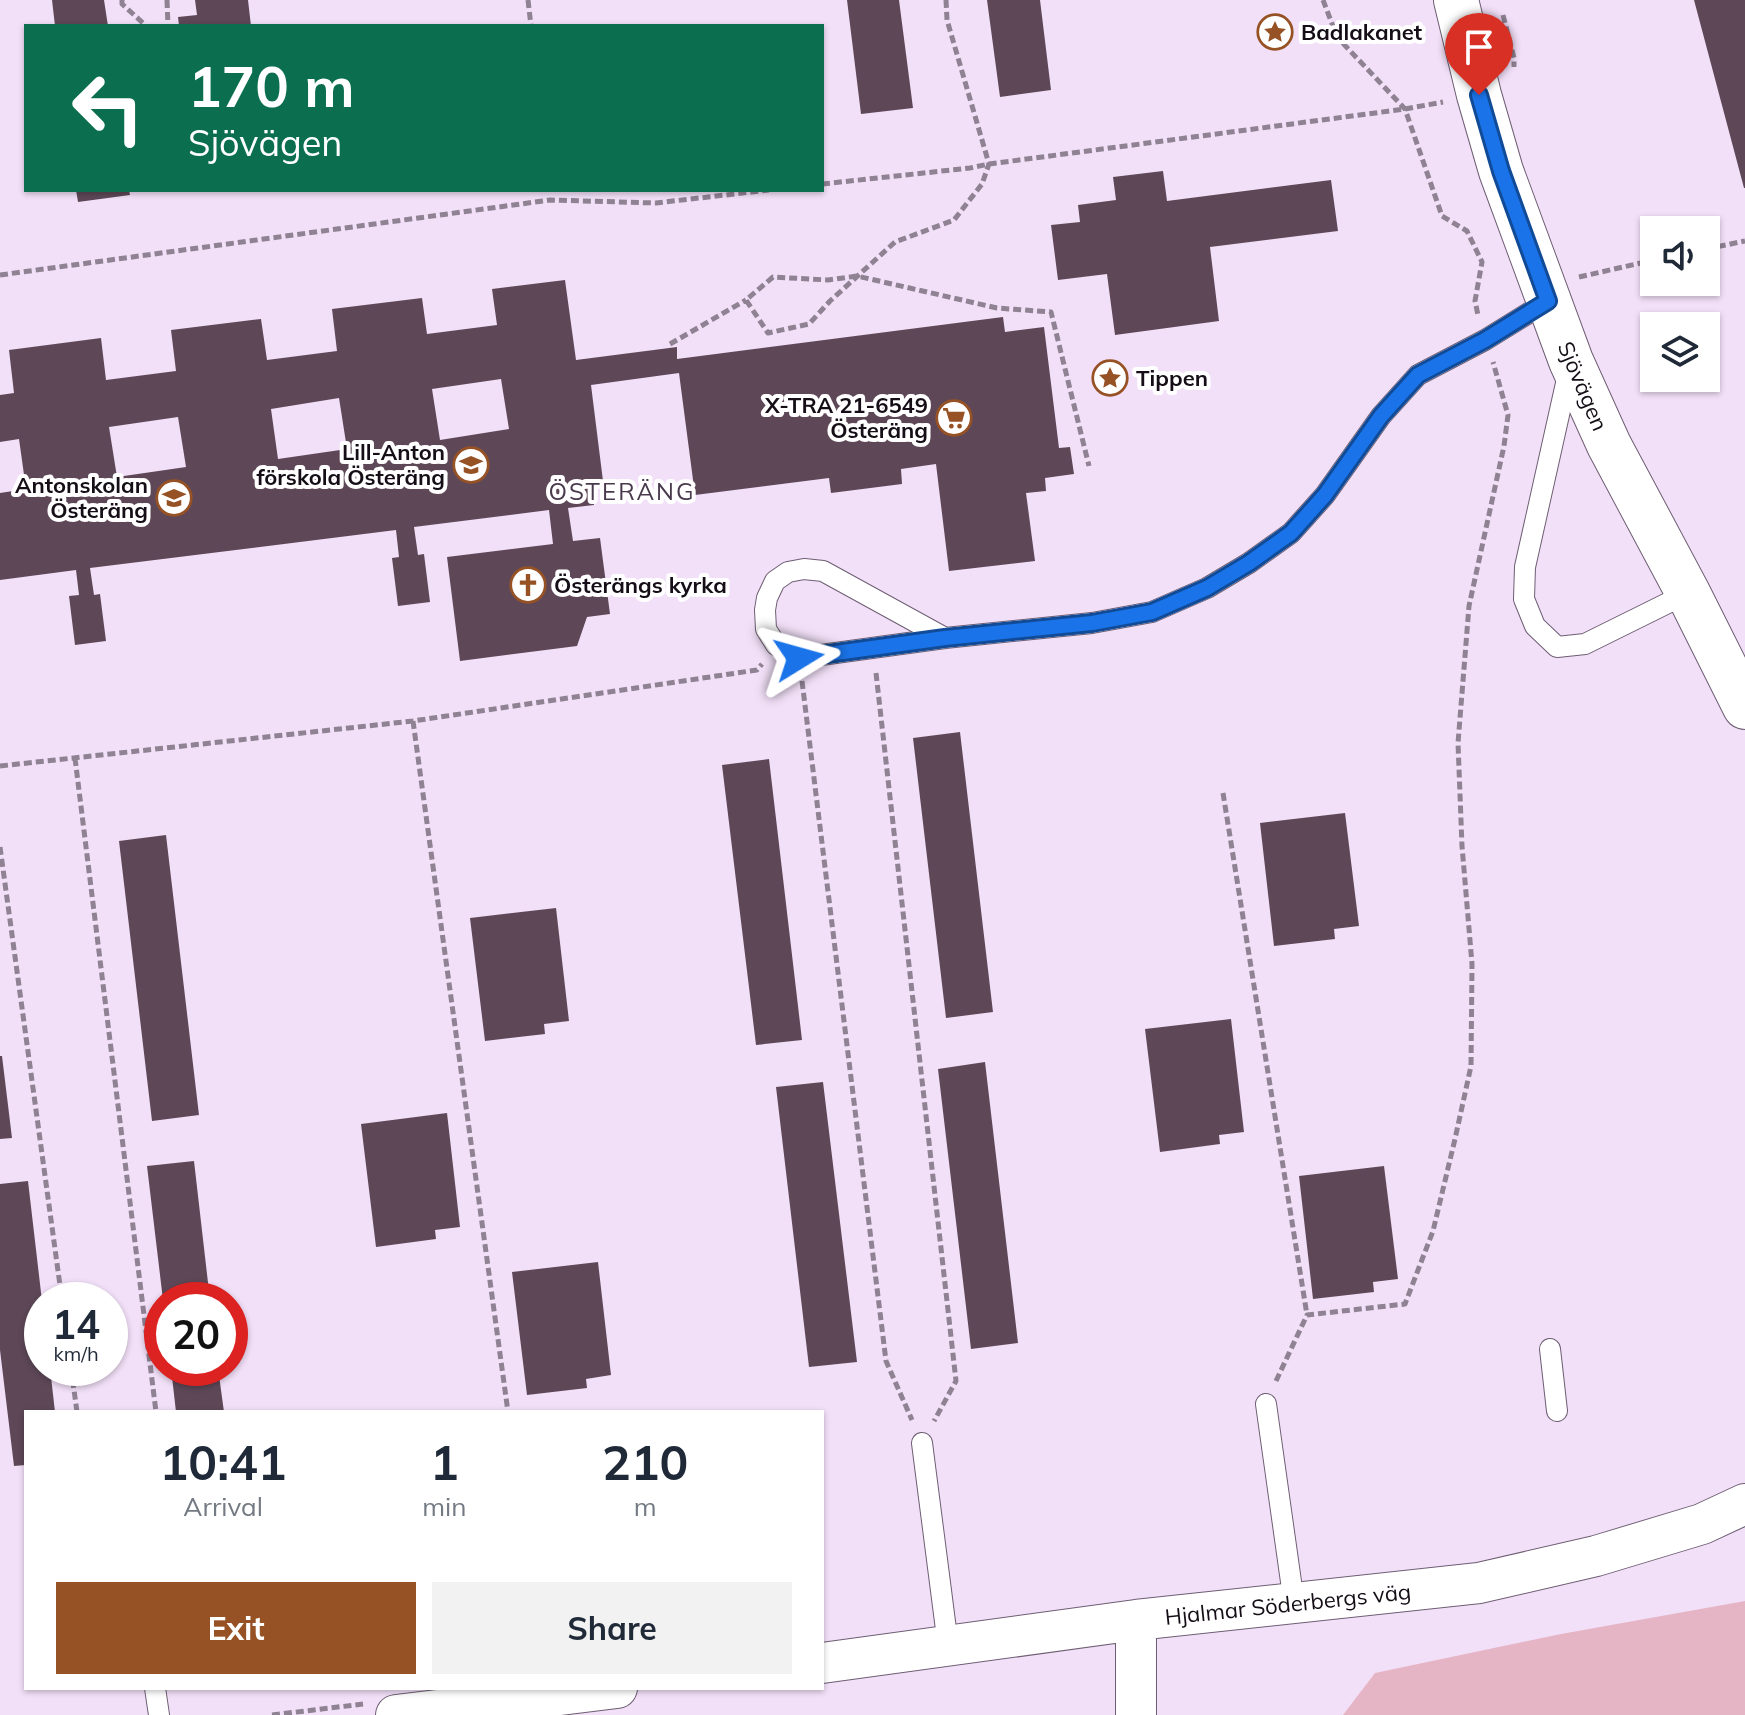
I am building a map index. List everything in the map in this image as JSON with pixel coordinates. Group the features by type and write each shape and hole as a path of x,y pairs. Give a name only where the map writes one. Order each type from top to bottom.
{"street":[{"name":"Sjövägen","path":"1456,0 1501,171 1571,361 1609,445 1745,707"},
{"name":"Hjalmar Söderbergs väg","path":"824,1663 1136,1620 1479,1583 1596,1556 1702,1524 1745,1504"},
{"path":"1136,1620 1136,1715"},
{"path":"396,1715 502,1695 584,1690"}],"lane":[{"path":"945,638 823,571 804,569 788,572 775,581 767,598 766,629 776,645 799,658 945,638 1092,623 1152,612 1207,588 1291,533 1325,495 1381,416 1418,375 1485,340 1548,301"},
{"path":"1571,361 1525,567 1524,599 1535,626 1557,647 1585,644 1688,593"},
{"path":"1550,1349 1557,1411"},
{"path":"1266,1404 1294,1603"},
{"path":"922,1443 948,1645"},
{"path":"155,1690 159,1715"}],"path":[{"path":"122,0 122,4 143,24"},
{"path":"167,0 168,24"},
{"path":"528,0 531,24"},
{"path":"746,300 768,333 809,324 895,242 954,220 982,184 989,164 947,20 946,0"},
{"path":"1307,1315 1405,1304 1433,1231 1455,1139 1471,1066 1472,964 1462,846 1458,743 1469,606 1508,415 1475,301 1482,262 1467,231 1442,216 1405,109 1337,37 1323,0"},
{"path":"824,184 970,168 1405,109 1479,95"},
{"path":"548,192 550,200"},
{"path":"0,275 550,200 656,203 752,192"},
{"path":"1720,246 1745,241"},
{"path":"670,344 746,300 773,277 828,280 857,276 997,308 1051,312 1089,466"},
{"path":"0,766 413,721 757,670 776,645"},
{"path":"873,648 956,1381 922,1443"},
{"path":"799,658 886,1361 922,1443"},
{"path":"413,721 508,1410"},
{"path":"75,758 156,1410"},
{"path":"1223,793 1307,1315 1266,1404"},
{"path":"0,847 60,1282"},
{"path":"73,1386 77,1410"}],"shaded area":[{"path":"1745,1601 1745,1715 1343,1715 1375,1673 1561,1634"}],"building":[{"path":"52,0 104,0 108,24 55,24"},
{"path":"195,0 248,0 251,24 179,24 178,17 197,15"},
{"path":"847,0 899,0 913,108 861,114"},
{"path":"987,0 1040,0 1051,90 1000,97"},
{"path":"1694,0 1745,0 1745,188 1744,188"},
{"path":"1163,171 1167,201 1331,180 1338,231 1210,247 1219,321 1115,335 1107,274 1058,280 1051,225 1080,222 1078,205 1116,200 1113,177"},
{"path":"76,192 129,192 130,195 78,202"},
{"path":"565,280 576,360 677,347 677,359 1003,317 1005,332 1044,327 1059,448 1070,447 1074,474 1045,478 1046,491 1026,493 1035,561 949,571 936,464 901,469 902,484 831,493 829,478 695,495 679,373 591,385 603,481 591,483 594,505 568,508 573,541 600,538 610,614 587,617 577,646 460,661 447,557 553,544 549,510 414,527 418,555 424,554 430,602 398,606 392,558 399,557 396,530 90,568 94,595 100,594 106,641 75,645 69,596 79,595 76,570 0,580 0,493 26,489 19,439 0,442 0,395 14,393 9,350 101,338 106,380 176,371 171,330 261,319 267,360 337,351 332,309 422,298 427,334 497,325 492,289","holes":["501,379 509,429 440,440 432,389","339,398 347,449 278,459 271,409","178,417 186,467 117,477 109,427"]},
{"path":"960,732 993,1012 946,1018 913,738"},
{"path":"769,759 802,1040 756,1045 722,765"},
{"path":"1345,813 1359,926 1334,929 1335,939 1274,946 1260,823"},
{"path":"166,835 199,1115 152,1121 119,841"},
{"path":"556,908 569,1021 544,1024 545,1034 485,1041 470,918"},
{"path":"1231,1019 1244,1132 1219,1135 1220,1144 1160,1152 1145,1029"},
{"path":"0,1056 12,1138 0,1139"},
{"path":"985,1062 1018,1343 971,1349 938,1069"},
{"path":"823,1082 857,1362 809,1367 776,1087"},
{"path":"447,1113 460,1227 435,1230 436,1239 376,1247 361,1124"},
{"path":"194,1161 208,1282 161,1282 147,1166"},
{"path":"1384,1166 1398,1279 1373,1282 1374,1292 1313,1299 1299,1176"},
{"path":"28,1181 40,1282 24,1282 24,1386 52,1386 55,1410 24,1410 24,1465 14,1466 0,1350 0,1184"},
{"path":"598,1262 611,1375 586,1379 587,1388 527,1395 512,1272"},
{"path":"173,1386 220,1386 224,1410 176,1410"}],"place":[{"name":"Badlakanet","path":"1275,32"},
{"name":"Tippen","path":"1110,378"},
{"name":"X-TRA 21-6549 Österäng","path":"954,418"},
{"name":"Lill-Anton förskola Österäng","path":"471,465"},
{"name":"Antonskolan Österäng","path":"174,498"},
{"name":"Österängs kyrka","path":"528,585"}],"district":[{"name":"ÖSTERÄNG","path":"622,491"}],"route":[{"path":"799,658 945,638 1092,623 1152,612 1207,588 1291,533 1325,495 1381,416 1418,375 1485,340 1548,301 1501,171 1479,95"}]}
